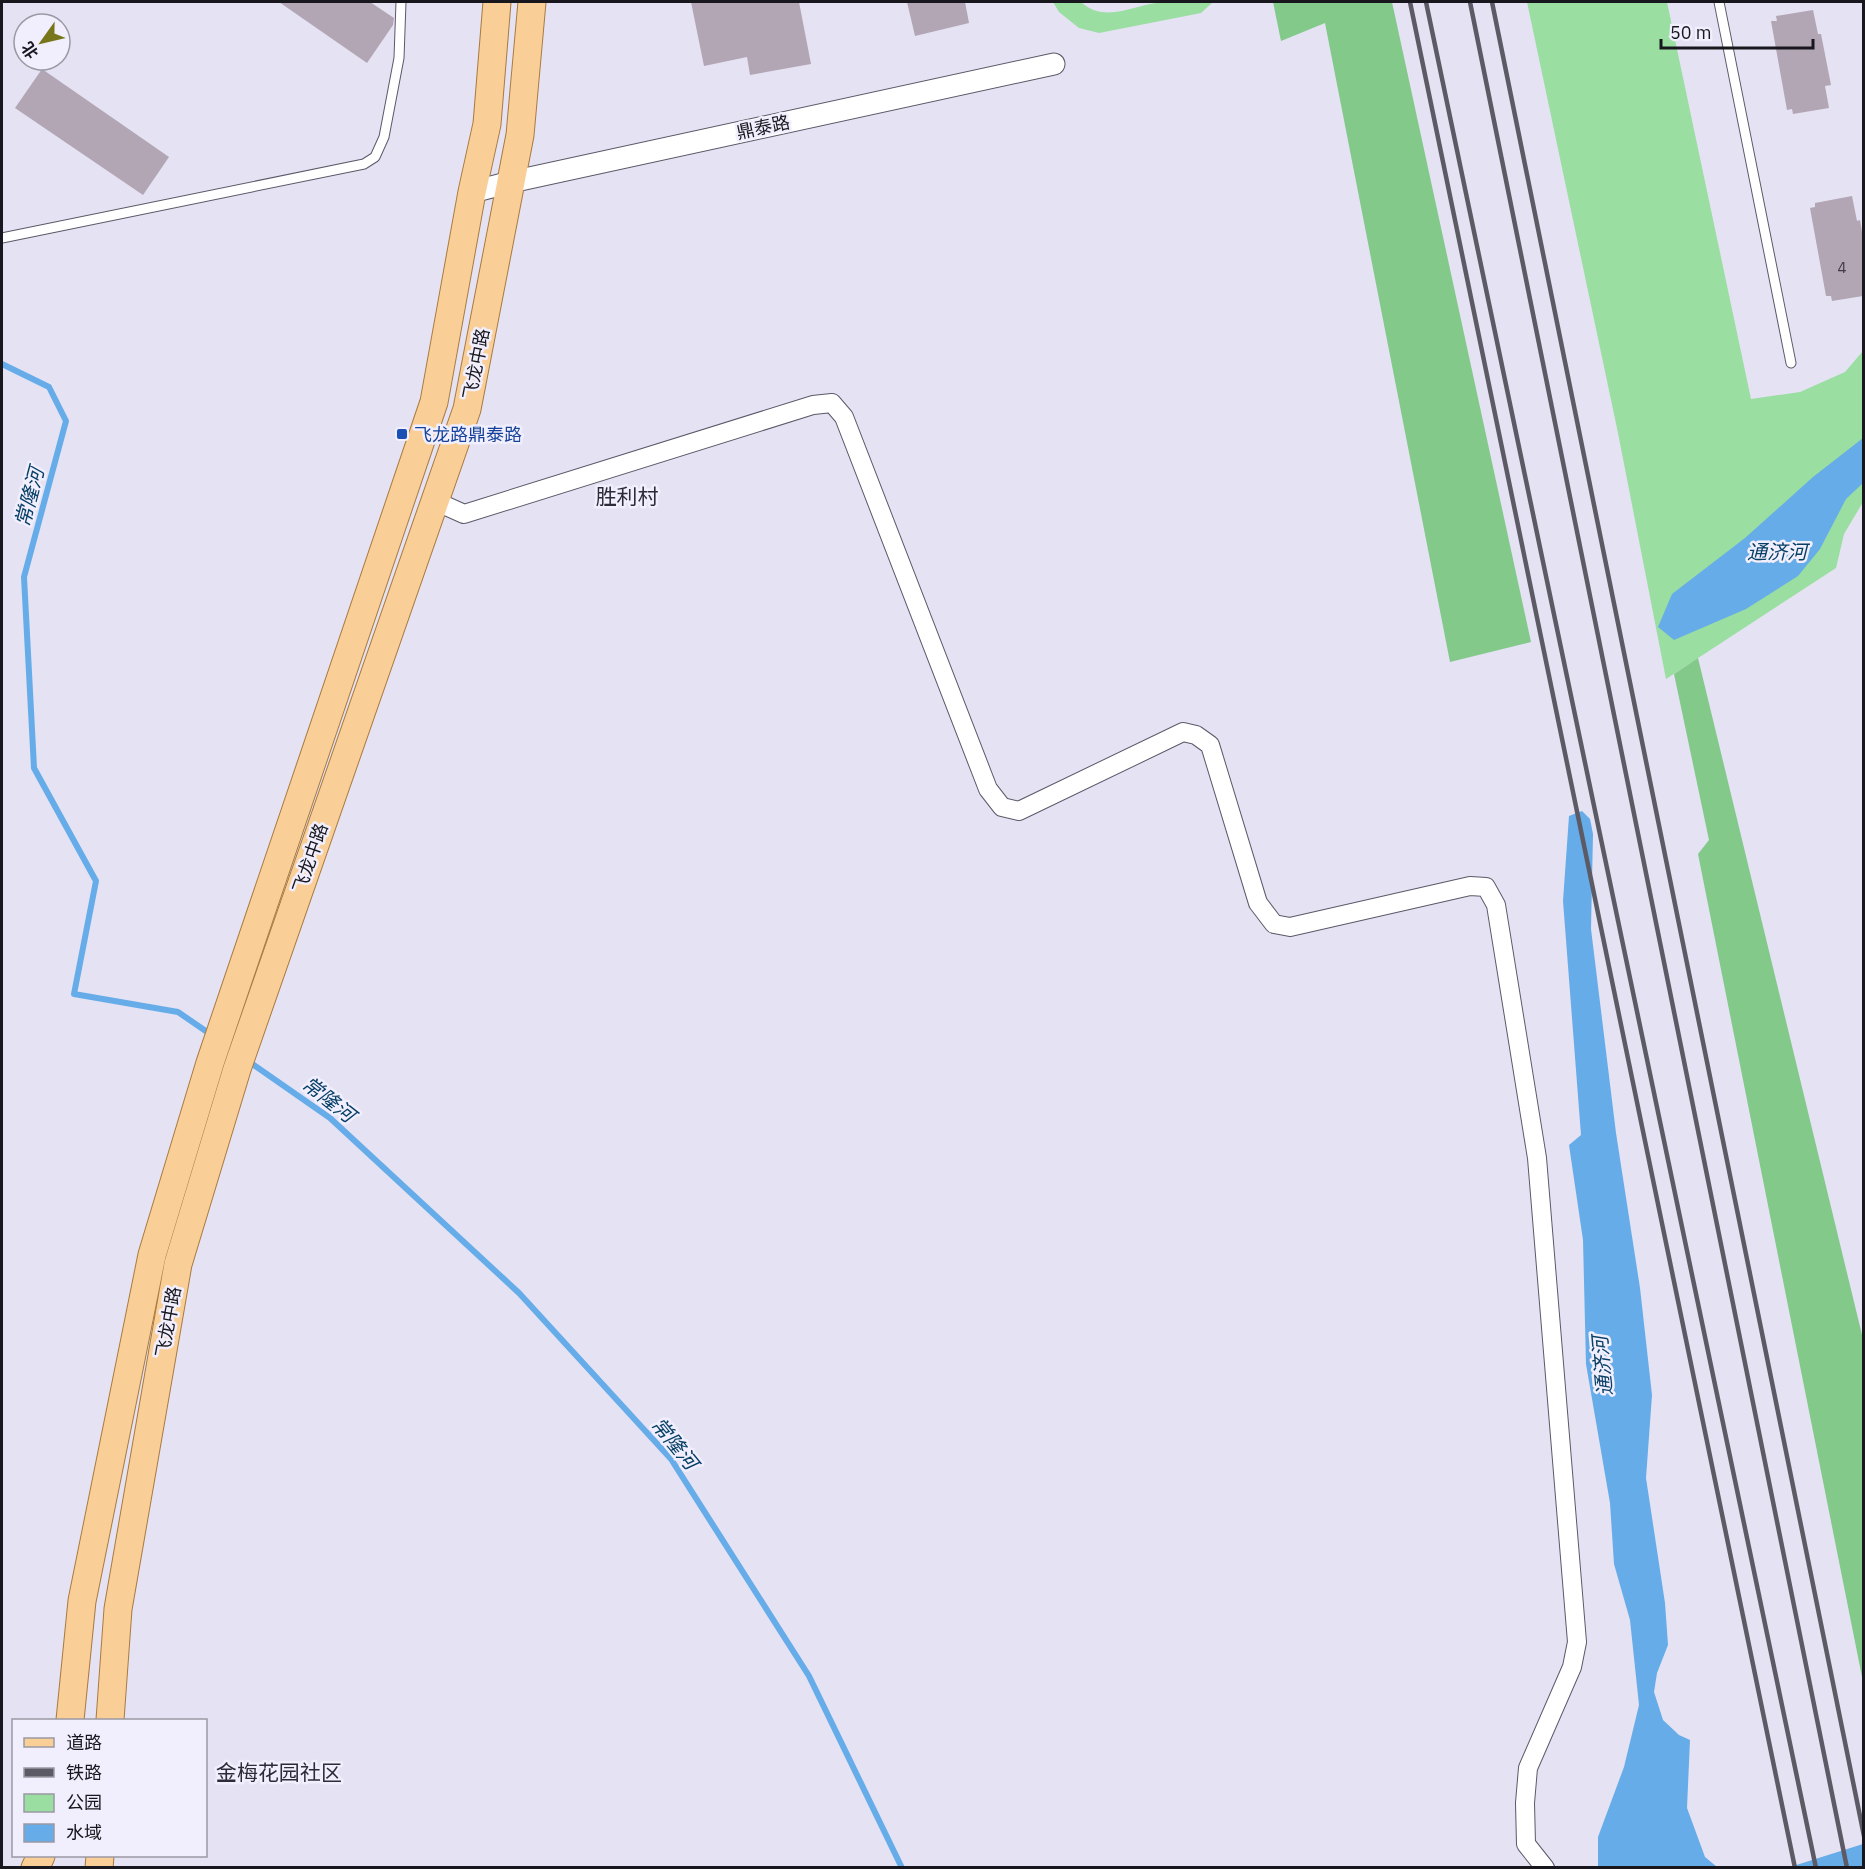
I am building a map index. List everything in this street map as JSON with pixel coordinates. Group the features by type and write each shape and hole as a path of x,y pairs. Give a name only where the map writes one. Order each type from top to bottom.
{"main road":[{"name":"飞龙中路","path":"69,1719 82,1601 152,1255 213,1053 434,402 472,192 487,124 497,2"},
{"name":"飞龙中路","path":"110,1719 118,1609 178,1264 237,1069 468,409 520,135 532,2"}],"street":[{"name":"鼎泰路","path":"472,192 1054,64"},
{"path":"435,501 464,514 813,405 832,403 844,417 988,789 1002,807 1019,811 1183,732 1196,735 1210,745 1258,903 1274,924 1290,927 1470,886 1486,887 1496,905 1537,1158 1577,1642 1572,1667 1528,1768 1525,1803 1526,1844 1545,1868"}],"lane":[{"path":"2,238 364,164 375,157 384,137 399,58 401,2"},
{"path":"1719,2 1791,363"}],"green space":[{"path":"1053,2 1081,2 1091,9 1111,12 1154,3 1213,2 1201,13 1099,33 1079,28 1059,12"},
{"path":"1273,2 1392,2 1531,642 1450,662 1325,23 1281,41"},
{"path":"1527,2 1667,2 1751,399 1800,392 1845,372 1863,351 1863,502 1844,534 1836,568 1666,679 1618,433"},
{"path":"1698,658 1863,1339 1863,1682 1698,854 1709,840 1674,674"}],"water":[{"name":"通济河","path":"1863,438 1863,483 1846,499 1820,549 1798,576 1746,609 1674,640 1658,627 1672,594 1745,538 1813,477"},
{"path":"1582,811 1590,819 1593,834 1591,929 1616,1133 1640,1288 1652,1395 1646,1478 1665,1603 1668,1645 1657,1673 1654,1692 1663,1720 1679,1735 1690,1740 1687,1808 1705,1857 1717,1867 1598,1867 1598,1837 1624,1767 1639,1705 1630,1620 1614,1564 1610,1503 1586,1364 1583,1240 1569,1145 1581,1135 1563,901 1569,816"},
{"path":"1863,1844 1863,1867 1790,1867"}],"building":[{"path":"279,2 370,2 394,18 393,25 367,63"},
{"path":"691,2 799,2 811,64 750,75 747,57 704,66"},
{"path":"907,2 965,2 969,23 915,36"},
{"path":"1813,10 1818,34 1821,34 1831,85 1825,86 1829,108 1793,114 1792,109 1787,110 1771,21 1777,21 1776,16"},
{"path":"40,72 46,72 169,157 143,195 15,108"},
{"path":"1852,196 1863,238 1863,296 1832,301 1831,296 1826,296 1810,208 1815,207 1815,203"}],"waterway":[{"name":"常隆河","path":"2,364 49,387 66,421 24,577 34,768 96,881 74,994 178,1012 213,1036"},
{"name":"常隆河","path":"248,1061 330,1118 519,1293 671,1459 809,1676 902,1868"}],"railway":[{"path":"1410,2 1795,1868"},
{"path":"1426,2 1816,1868"},
{"path":"1470,2 1847,1868"},
{"path":"1492,2 1864,1836"}],"place":[{"name":"飞龙路鼎泰路","path":"402,434"}],"district":[{"name":"胜利村","path":"627,496"},
{"name":"金梅花园社区","path":"279,1772"}]}
